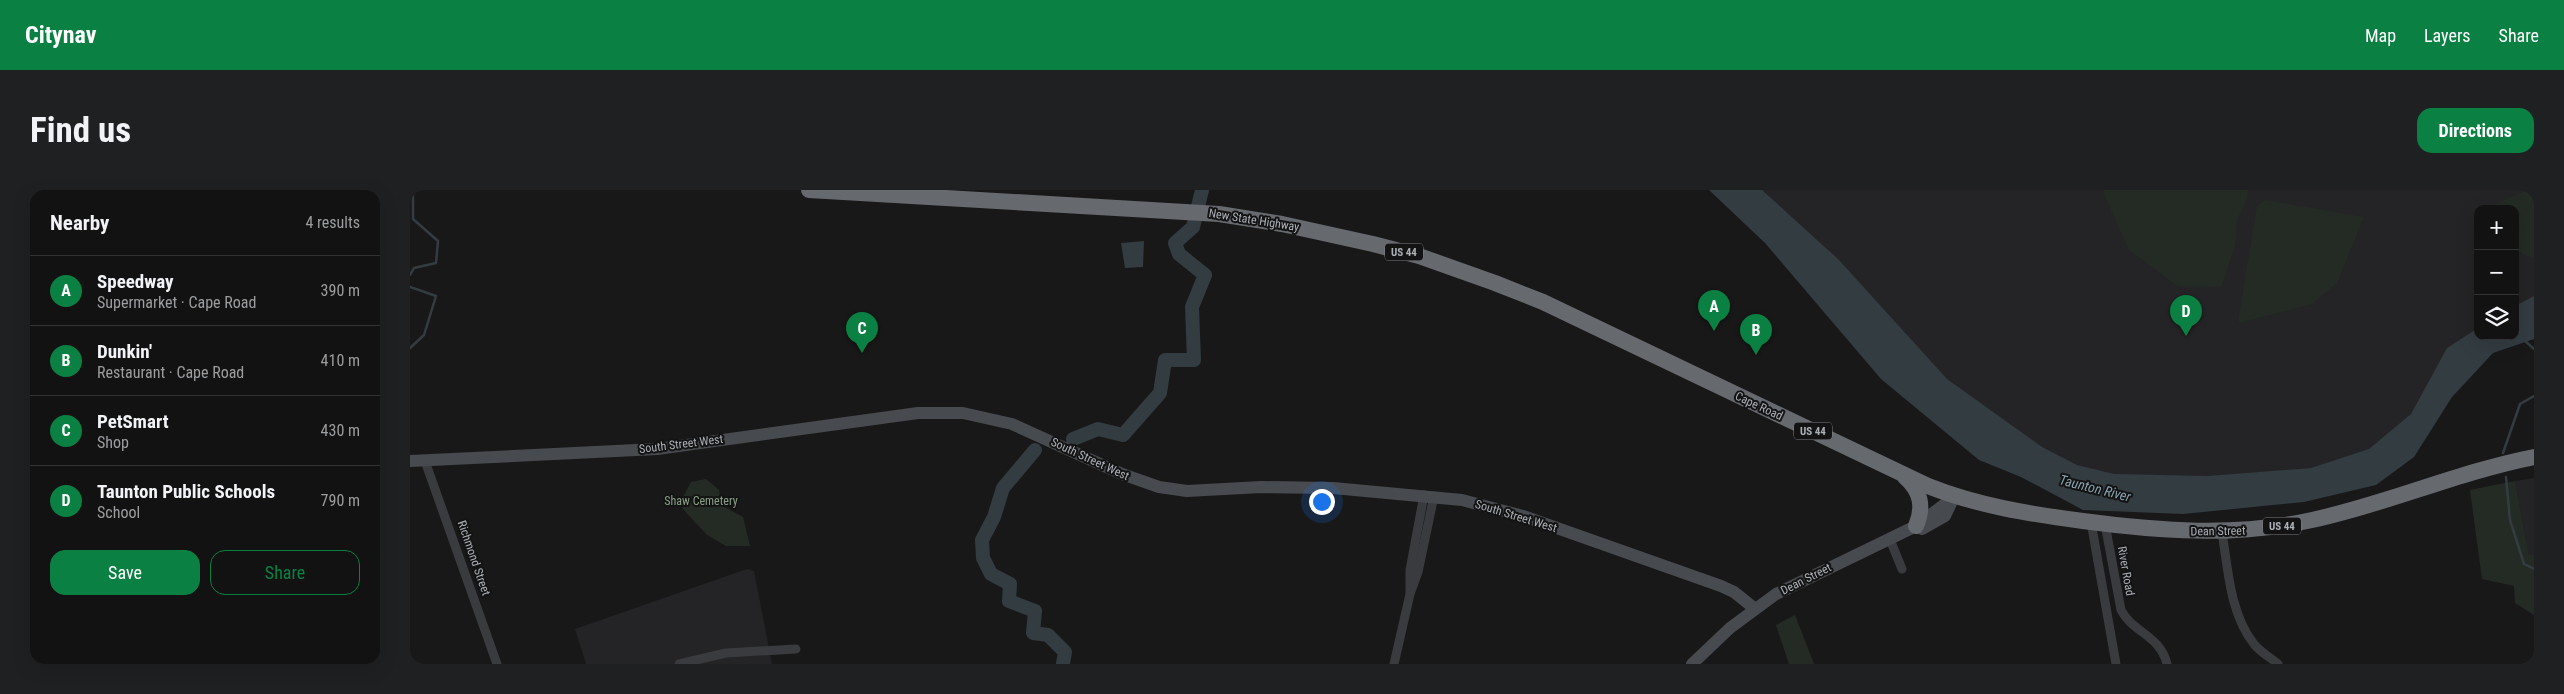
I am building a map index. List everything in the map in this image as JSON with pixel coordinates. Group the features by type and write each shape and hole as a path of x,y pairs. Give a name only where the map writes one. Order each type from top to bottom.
{"highway":[{"name":"New State Highway","path":"809,190 1185,211 1209,213 1314,230 1432,261 1543,302 1673,365"},
{"name":"Cape Road","path":"1673,365 1954,497"},
{"name":"Dean Street","path":"1954,497 2022,513 2098,523 2180,531 2222,532 2266,528 2312,520 2534,457"},
{"path":"1898,472 1912,484 1919,495 1921,512 1916,526"}],"street":[{"name":"South Street West","path":"410,461 657,449 918,413 954,412 979,415 1012,424 1122,474 1166,489 1203,490 1307,487 1429,496 1485,505 1530,518 1721,586 1734,592 1754,608"},
{"name":"Richmond Street","path":"425,461 498,664"},
{"path":"1394,664 1410,594 1410,570 1429,496"},
{"name":"Dean Street","path":"1692,664 1754,608 1776,594 1859,552 1916,526 1954,497"},
{"name":"Dean Street","path":"1859,552 1891,542 1939,521 1945,516 1954,497"},
{"path":"2098,523 2116,664"},
{"name":"River Road","path":"2098,523 2121,610 2129,622 2154,640 2167,664"},
{"path":"2222,532 2233,598 2244,628 2258,648 2278,664"},
{"path":"1891,542 1902,569"},
{"path":"679,664 726,653 796,649"}],"shaded area":[{"path":"1760,190 2534,190 2534,302 2519,310 2519,205 2474,205 2474,338 2422,406 2373,449 2309,474 2229,480 2114,479 2054,457 1944,382"},
{"path":"2534,478 2534,555 2529,555 2515,481"},
{"path":"747,569 754,571 772,664 586,664 575,629"}],"green space":[{"path":"2104,190 2248,190 2246,201 2237,220 2235,246 2221,287 2178,286 2129,250 2104,194"},
{"path":"2528,190 2534,190 2534,258 2524,255 2519,251 2519,205 2493,205"},
{"path":"2265,200 2364,217 2337,283 2312,304 2238,323 2257,206"},
{"name":"Shaw Cemetery","path":"706,479 719,490 721,505 743,517 750,546 726,546 707,535 682,508 682,499 691,482"},
{"path":"2515,481 2529,555 2534,555 2534,615 2515,603 2514,586 2482,579 2470,490"},
{"path":"1795,615 1814,664 1789,664 1776,625"}],"water":[{"name":"Taunton River","path":"1709,190 1762,190 1839,260 1947,379 2042,447 2077,465 2114,474 2208,476 2311,468 2369,449 2411,414 2447,348 2474,331 2474,340 2519,340 2519,304 2534,296 2534,339 2493,353 2452,397 2414,457 2376,485 2304,502 2183,514 2083,510 2021,477 1979,460 1881,379 1765,243"},
{"path":"1144,241 1143,267 1125,268 1121,243"}],"waterway":[{"path":"410,275 414,268 436,263 438,241 413,219 413,190"},
{"path":"1073,439 1098,429 1123,435 1160,393 1165,360 1194,360 1192,307 1205,275 1179,254 1175,243 1193,227 1202,190"},
{"path":"410,287 436,296 424,335 410,348"},
{"path":"2524,340 2534,349"},
{"path":"2503,453 2520,404 2534,396"},
{"path":"1035,450 1003,488 994,517 982,540 983,558 991,574 1010,584 1009,601 1035,611 1033,633 1048,635 1065,652 1063,664"},
{"path":"2506,477 2510,520 2524,564 2534,569"}],"place":[{"name":"Speedway","path":"1714,331"},
{"name":"Taunton Public Schools","path":"2186,336"},
{"name":"PetSmart","path":"862,353"},
{"name":"Dunkin'","path":"1756,355"}]}
